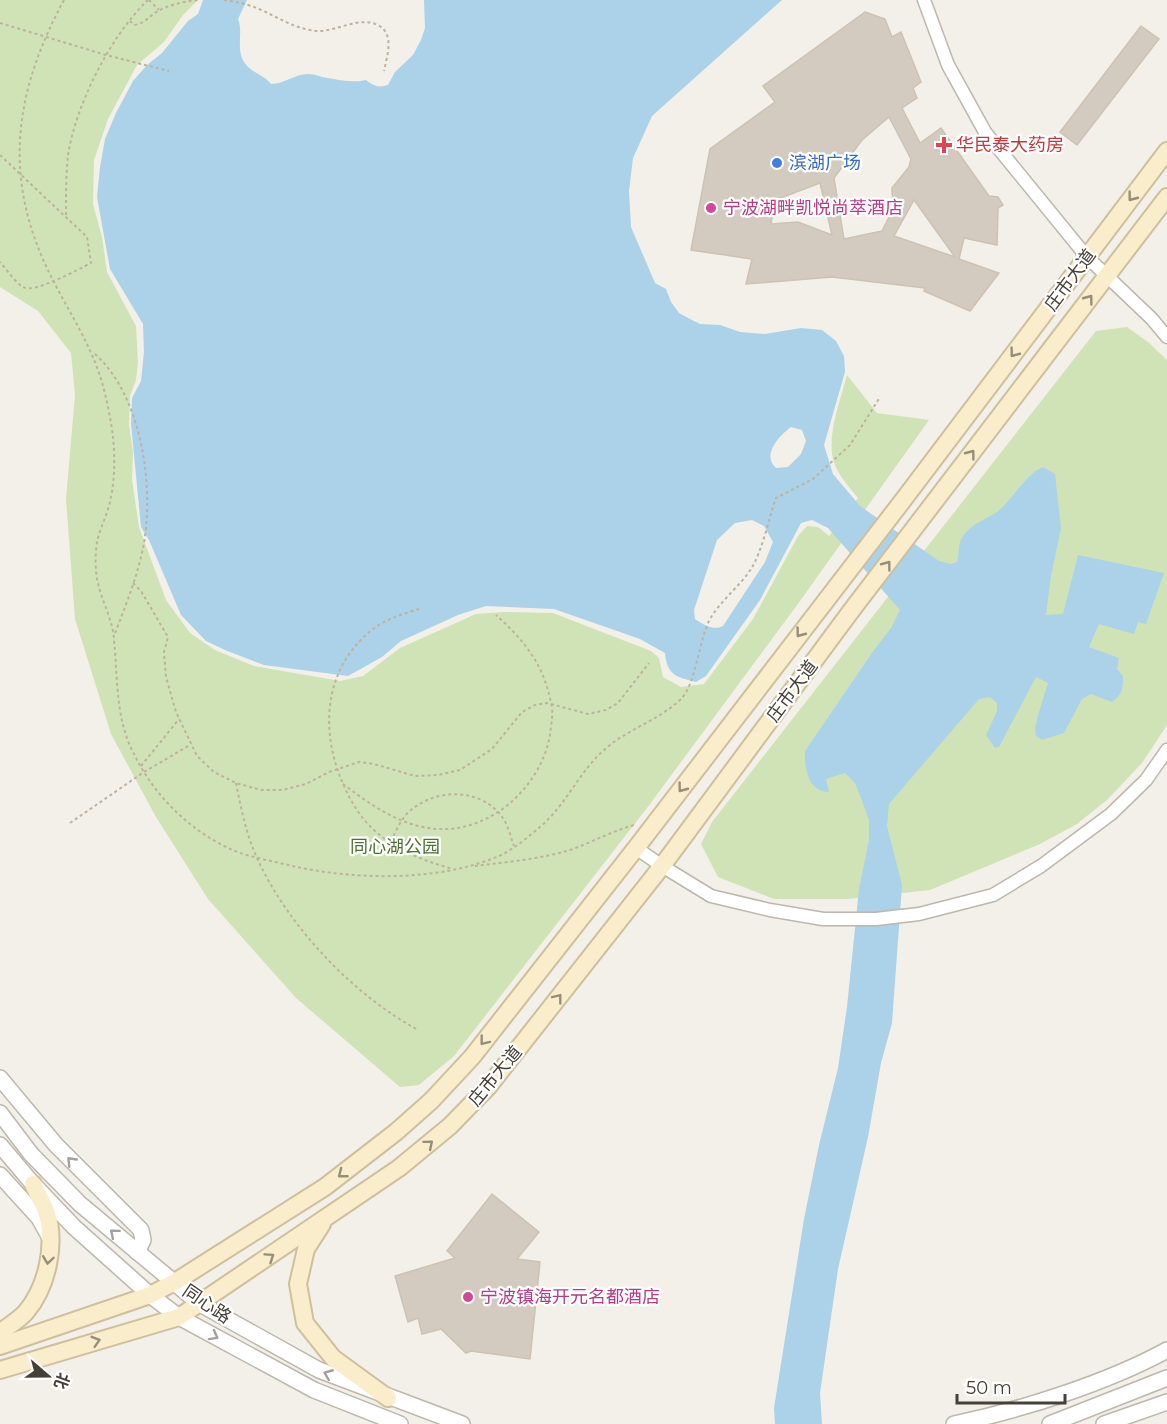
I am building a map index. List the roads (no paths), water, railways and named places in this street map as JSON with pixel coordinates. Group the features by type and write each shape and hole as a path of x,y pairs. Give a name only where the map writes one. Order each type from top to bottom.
{"main road":[{"name":"庄市大道","path":"0,1346 150,1295 175,1282 325,1187 396,1132 430,1101 472,1057 658,820 1167,150"},
{"name":"庄市大道","path":"0,1370 179,1317 399,1168 450,1126 488,1087 662,866 851,611 1167,197"},
{"path":"0,1333 25,1312 42,1286 48,1265 47,1214 33,1184"},
{"path":"325,1219 306,1249 298,1284 305,1323 333,1358 388,1398"}],"street":[{"path":"924,0 948,65 985,132 1087,257 1108,275 1167,337"},
{"path":"636,848 711,896 770,910 823,919 876,919 919,914 993,895 1041,866 1112,814 1146,780 1167,750"},
{"path":"0,1078 56,1145 141,1230 142,1240 137,1252"},
{"name":"同心路","path":"0,1113 31,1154 80,1204 200,1304 319,1370 388,1398 462,1424"},
{"name":"同心路","path":"0,1144 33,1184 74,1227 150,1295 179,1317 314,1390 400,1424"},
{"path":"0,1175 39,1218 49,1236"},
{"path":"954,1424 980,1419 1073,1390 1147,1361 1167,1350"},
{"path":"1050,1424 1166,1383"},
{"path":"1104,1424 1167,1402"}],"water":[{"path":"203,0 247,0 238,19 242,58 248,67 271,84 313,74 346,81 366,80 374,85 382,86 388,85 395,72 413,55 421,40 425,28 424,0 782,0 652,116 633,158 629,191 631,227 655,283 666,289 679,313 700,324 720,325 740,332 765,334 801,328 822,330 836,341 844,356 845,372 824,445 833,474 860,506 939,561 951,564 957,562 963,536 975,525 997,512 1031,475 1043,467 1055,474 1061,528 1046,615 1063,614 1078,555 1164,573 1146,624 1138,622 1134,634 1099,624 1089,647 1119,658 1117,669 1123,676 1123,684 1116,699 1112,702 1091,694 1082,699 1064,733 1042,740 1036,736 1035,728 1048,683 1036,677 999,747 995,748 986,735 997,711 997,703 990,697 979,699 889,804 887,826 902,885 892,1023 881,1063 868,1137 838,1269 820,1393 822,1424 775,1424 774,1408 804,1219 838,1068 847,1007 859,889 869,840 869,820 855,783 845,773 826,779 829,792 816,788 809,778 805,764 805,751 891,628 900,610 828,528 812,520 801,523 760,600 706,676 696,682 670,671 665,653 640,639 554,609 486,606 458,615 401,641 382,657 348,676 264,665 206,641 181,615 149,540 141,527 131,424 132,398 141,381 144,352 143,324 110,269 97,197 105,139 133,81 162,53 188,21 198,14","holes":["791,427 802,430 806,441 801,454 788,467 776,468 770,457 771,451 777,440","752,520 764,526 773,542 765,562 723,626 712,628 695,619 694,610 717,540 735,523"]}],"place":[{"name":"华民泰大药房","path":"944,145"},
{"name":"滨湖广场","path":"777,163"},
{"name":"宁波湖畔凯悦尚萃酒店","path":"711,208"},
{"name":"宁波镇海开元名都酒店","path":"468,1297"}],"park label":[{"name":"同心湖公园","path":"395,847"}]}
